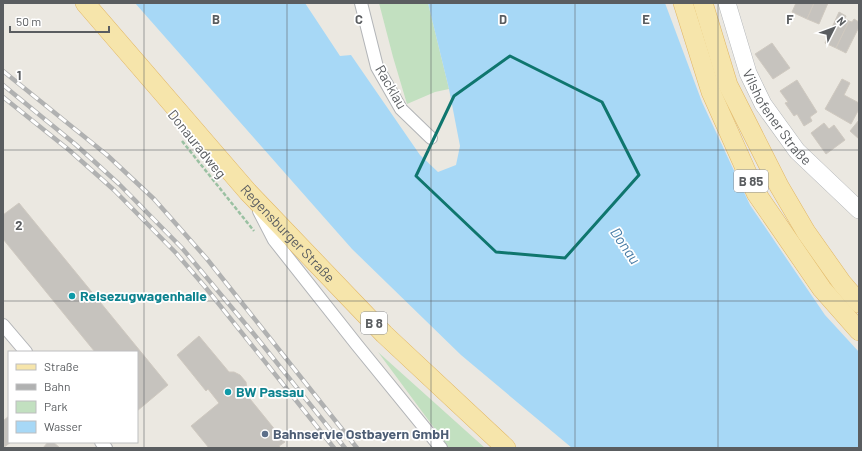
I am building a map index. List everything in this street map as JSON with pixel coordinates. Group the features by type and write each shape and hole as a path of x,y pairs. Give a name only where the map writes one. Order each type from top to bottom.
{"main road":[{"name":"Regensburger Straße","path":"85,3 248,192 384,334 506,448"},
{"name":"B 85","path":"683,3 711,92 756,192 822,289 859,331"},
{"name":"B 85","path":"703,3 728,85 776,180 806,232 842,283 859,303"}],"street":[{"name":"Racklau","path":"361,3 377,67 401,109 431,138"},
{"name":"Vilshofener Straße","path":"727,3 748,72 763,104 797,151 859,210"},
{"path":"248,192 274,240 441,448"},
{"path":"3,325 25,351"}],"path":[{"name":"Donauradweg","path":"179,139 254,231"}],"highlighted area":[{"path":"510,56 602,102 639,175 565,258 496,252 416,176 454,96"}],"green space":[{"path":"379,3 428,3 449,89 435,92 407,104"},
{"path":"378,352 485,448 449,448"}],"water":[{"name":"Donau","path":"135,3 305,3 340,56 351,55 420,155 438,172 456,165 460,146 449,89 428,3 665,3 702,102 750,205 825,315 859,352 859,448 572,448 461,355 352,249"}],"building":[{"path":"796,3 814,3 807,19 792,12"},
{"path":"814,3 828,3 819,24 807,19"},
{"path":"839,12 846,16 845,19 849,21 836,48 825,43"},
{"path":"854,19 859,22 859,27 846,53 836,48 849,21 852,22"},
{"path":"772,43 790,68 773,79 755,54"},
{"path":"842,79 850,83 844,95 859,103 859,109 851,124 825,109"},
{"path":"797,80 817,112 810,117 812,121 804,126 797,114 794,116 785,103 788,102 780,91"},
{"path":"859,120 859,139 850,131"},
{"path":"824,123 829,129 834,125 845,140 826,154 811,133"},
{"name":"Reisezugwagenhalle","path":"19,203 168,385 138,410 138,351 94,351 3,239 3,215"},
{"name":"BW Passau","path":"199,336 229,372 234,372 240,375 246,382 246,394 285,442 279,446 281,448 209,448 191,426 219,403 208,389 206,391 177,355"},
{"path":"8,417 8,443 10,443 3,448 3,421"},
{"path":"47,443 54,443 60,448 43,448"}],"railway":[{"path":"3,71 107,155 154,199 207,259 357,448"},
{"path":"3,85 75,144 119,184 182,248 253,333 345,448"},
{"path":"3,97 69,150 114,190 176,253 206,288 334,448"}],"place":[{"name":"Reisezugwagenhalle","path":"72,296"},
{"name":"BW Passau","path":"228,392"},
{"name":"Bahnservie Ostbayern GmbH","path":"265,434"}]}
